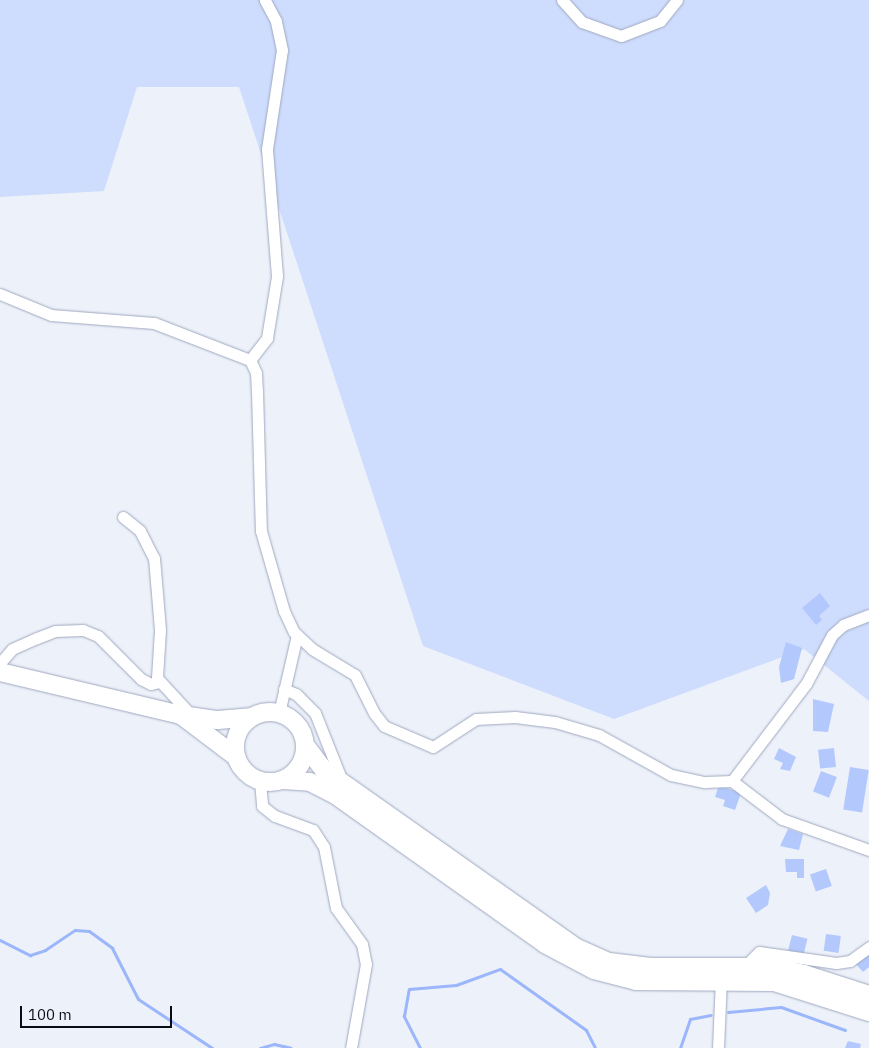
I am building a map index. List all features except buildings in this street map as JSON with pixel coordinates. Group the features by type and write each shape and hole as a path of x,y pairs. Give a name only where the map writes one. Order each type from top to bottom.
{"main road":[{"path":"0,672 187,716 218,720 250,718 264,712 280,713 300,728 305,745 323,769 577,948 609,962 652,967 771,967 804,974 869,996"},
{"path":"187,716 235,756 249,776 260,781 310,782 334,794 545,944 594,970 636,981 721,980 774,982 869,1012"},
{"path":"235,756 234,742 240,728 250,718"},
{"path":"283,780 300,766 305,745"}],"street":[{"path":"250,360 268,338 276,276 267,149 282,50 276,21 265,0"},
{"path":"562,0 582,22 621,36 660,21 677,0"},
{"path":"0,294 51,315 154,323 250,360 256,373 261,531 284,611 297,635 312,649 355,674 374,713 384,726 421,744 433,747 476,719 515,717 555,722 599,735 672,774 705,782 732,780 782,818 869,850"},
{"path":"123,517 140,531 154,558 160,630 155,672 160,682 187,716"},
{"path":"732,780 806,684 832,635 843,625 869,615"},
{"path":"0,663 12,649 37,638 55,631 83,630 98,636 141,679 151,684 160,682"},
{"path":"280,713 297,635"},
{"path":"284,689 296,694 315,713 343,782"},
{"path":"260,781 262,806 275,816 313,830 324,847 336,908 362,944 366,964 351,1048"},
{"path":"744,967 759,952 836,962 850,961 869,947"},
{"path":"718,1048 721,980"}],"shaded area":[{"path":"0,0 869,0 869,701 804,649 614,719 423,646 239,87 137,87 104,191 0,197"}],"waterway":[{"path":"0,940 30,955 45,950 75,930 89,931 112,948 138,999 212,1048"},
{"path":"420,1048 404,1016 409,989 456,985 500,969 586,1030 595,1048"},
{"path":"728,1012 781,1007 845,1030"},
{"path":"680,1048 690,1019 711,1015"},
{"path":"260,1048 274,1044 291,1048"}]}
